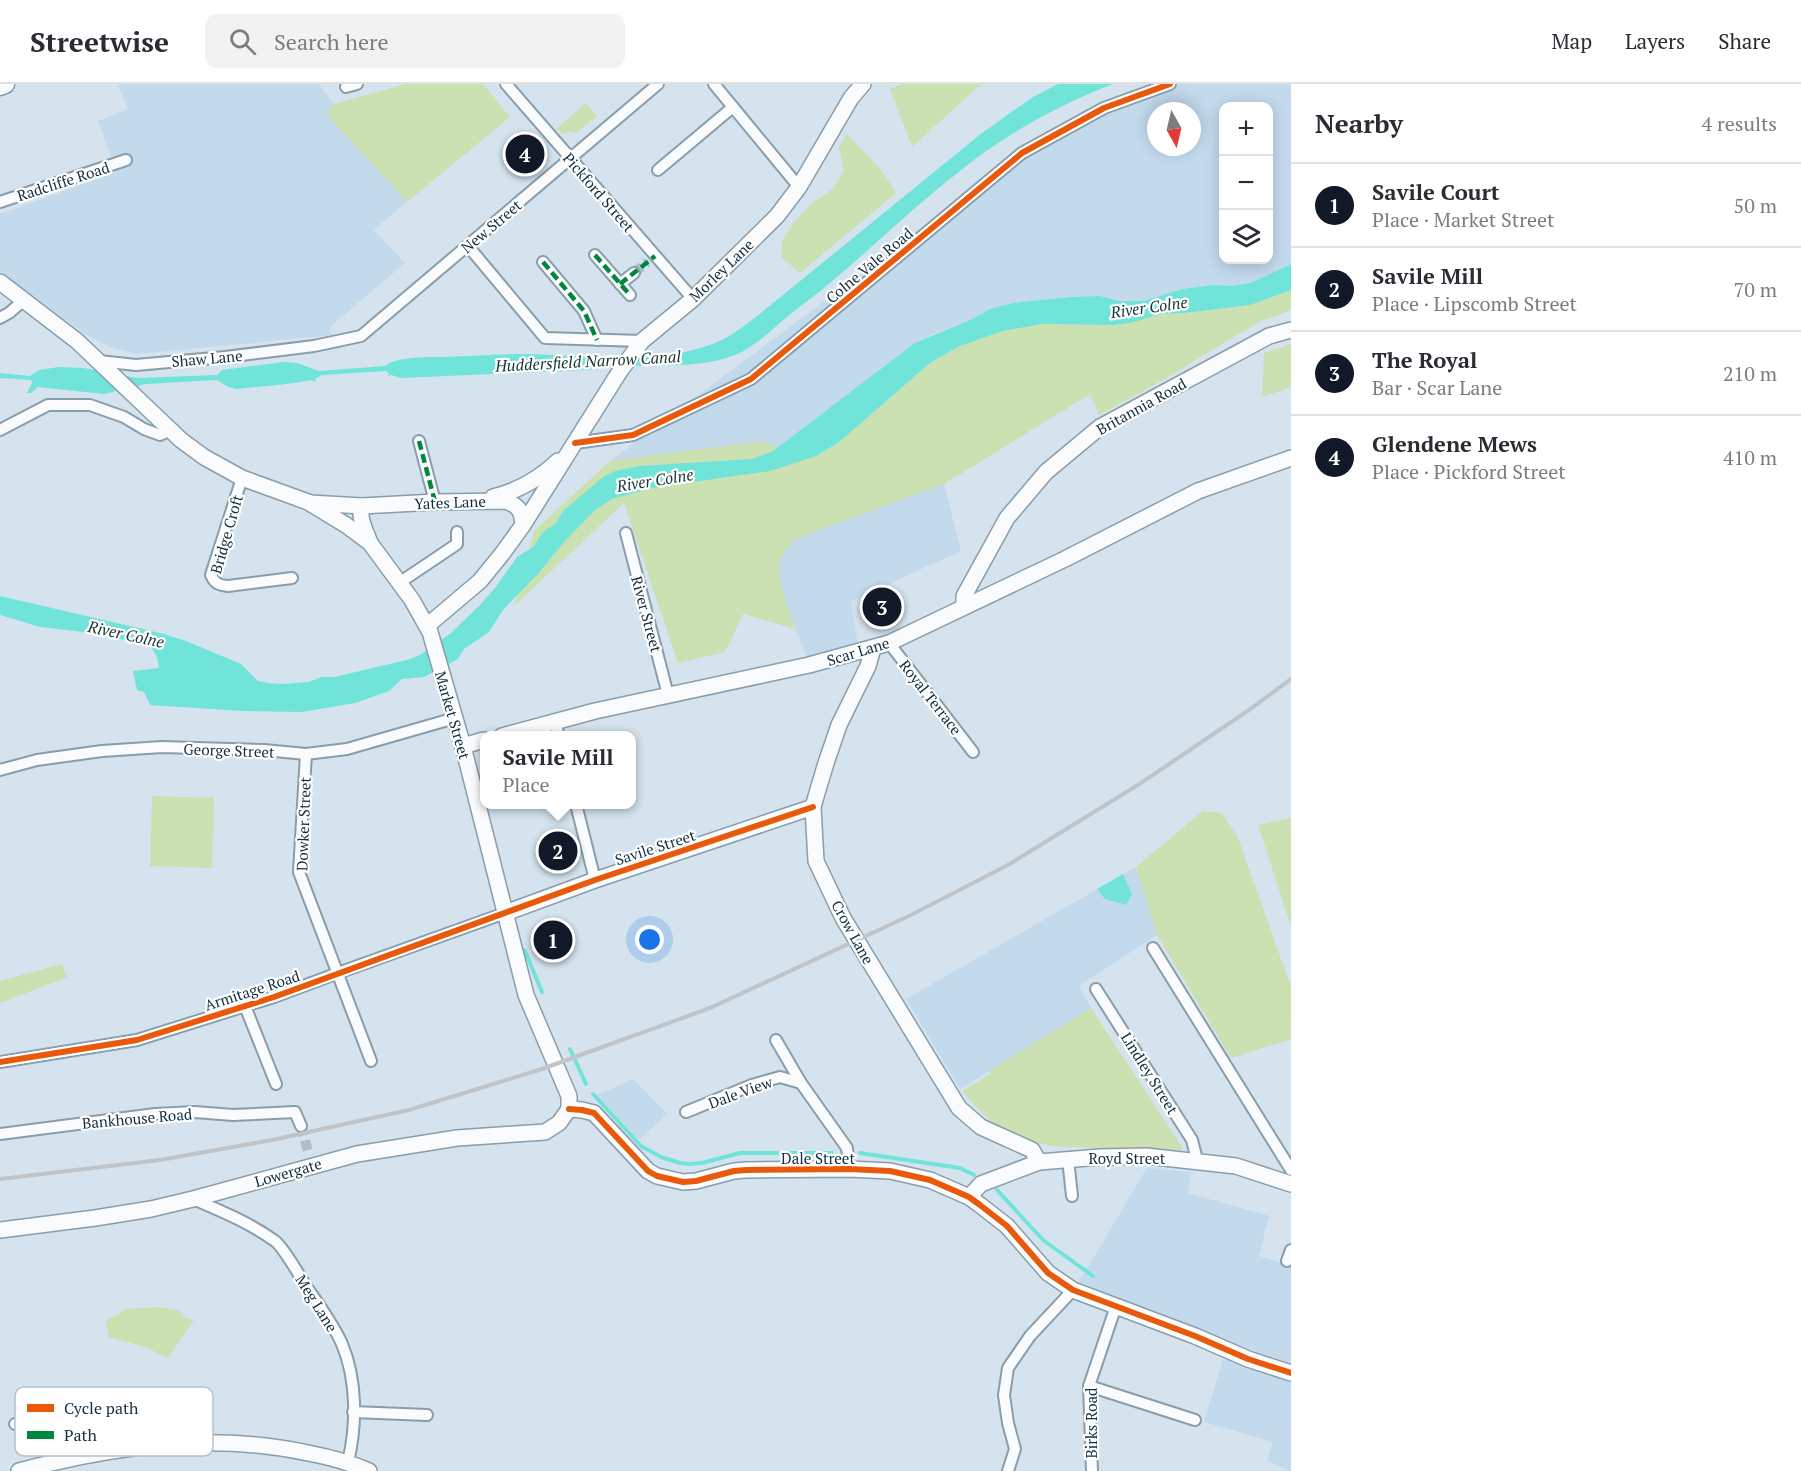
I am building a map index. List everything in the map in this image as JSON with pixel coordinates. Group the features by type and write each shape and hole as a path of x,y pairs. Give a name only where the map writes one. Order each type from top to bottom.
{"main road":[{"path":"0,86 5,84"}],"street":[{"name":"Pickford Street","path":"506,84 570,158 651,259 693,299"},
{"name":"New Street","path":"314,346 361,336 657,84"},
{"path":"714,84 799,187"},
{"name":"Morley Lane","path":"429,629 480,581 523,525 620,371 639,345 693,299 777,216 799,187 851,98 863,84"},
{"name":"Colne Vale Road","path":"573,446 633,435 751,379 1022,153 1104,108 1170,84"},
{"path":"658,170 733,107"},
{"name":"Radcliffe Road","path":"0,202 126,160"},
{"path":"468,246 545,338 597,340 639,345"},
{"path":"595,255 630,295"},
{"path":"543,262 584,311 597,340"},
{"path":"620,284 634,273"},
{"name":"Market Street","path":"0,282 78,341 171,430 204,457 242,478 308,502 346,525 370,543 399,583 429,629 463,747 526,995 569,1096 569,1109"},
{"path":"0,318 9,314 24,300"},
{"name":"Britannia Road","path":"964,606 964,596 1007,518 1046,472 1073,449 1100,427 1269,336 1291,330"},
{"name":"Shaw Lane","path":"99,361 136,365 314,346"},
{"path":"0,430 48,405 90,405 123,417 160,435 171,430"},
{"path":"419,441 435,502"},
{"name":"Morley Lane","path":"478,501 527,485 549,470 573,446"},
{"name":"Scar Lane","path":"533,731 557,728 668,695 809,665 889,643 1065,559 1198,491 1291,458"},
{"name":"Bridge Croft","path":"242,478 211,575 219,585 228,586 292,579"},
{"name":"Yates Lane","path":"362,506 506,501 517,505 522,513 523,525"},
{"name":"Market Street","path":"308,502 362,506"},
{"path":"362,506 361,518 370,543"},
{"path":"399,583 458,544 457,532"},
{"name":"River Street","path":"626,533 668,695"},
{"name":"Royal Terrace","path":"889,643 973,752"},
{"name":"Crow Lane","path":"873,648 868,666 839,725 825,763 813,807 816,861 843,918 959,1108 981,1127 1032,1150 1039,1162"},
{"name":"George Street","path":"0,770 37,760 102,751 162,747 264,750 306,754 347,750 454,718"},
{"path":"463,747 480,741"},
{"name":"Dowker Street","path":"306,754 299,872 371,1061"},
{"name":"Savile Street","path":"505,914 596,880 813,807"},
{"path":"577,809 596,880"},
{"name":"Armitage Road","path":"0,1062 137,1040 274,997 505,914"},
{"path":"1153,948 1291,1170"},
{"name":"Lindley Street","path":"1096,988 1192,1140 1197,1160"},
{"path":"245,1006 276,1084"},
{"path":"776,1040 801,1083 847,1149 849,1169"},
{"name":"Dale View","path":"686,1112 752,1085 780,1077 801,1083"},
{"name":"Lowergate","path":"0,1230 151,1209 193,1199 310,1160 457,1138 545,1132 559,1123 569,1109"},
{"name":"Dale Street","path":"569,1109 594,1113 648,1172 671,1180 696,1181 746,1170 849,1169 890,1171 930,1180 969,1197 1007,1226 1048,1273 1073,1290 1195,1336 1248,1359 1291,1373"},
{"name":"Bankhouse Road","path":"0,1134 104,1119 195,1112 233,1116 295,1112 301,1126"},
{"name":"Royd Street","path":"969,1197 981,1184 1039,1162 1068,1159 1146,1156 1197,1160 1236,1166 1291,1184"},
{"path":"1068,1159 1072,1196"},
{"name":"Meg Lane","path":"193,1199 226,1213 277,1242 341,1342 348,1362 354,1397 353,1441 348,1462"},
{"path":"1008,1471 1015,1449 1004,1395 1008,1368 1030,1336 1073,1290"},
{"name":"Birks Road","path":"1092,1471 1089,1386 1116,1306"},
{"path":"1089,1386 1196,1420"},
{"path":"353,1412 427,1415"},
{"path":"213,1442 233,1442 287,1448 348,1462 368,1471"},
{"path":"19,1471 87,1456"}],"shaded area":[{"path":"118,84 319,84 407,202 374,230 405,263 329,328 332,335 137,354 109,347 85,334 0,271 0,214 117,172 98,121 128,109"},
{"path":"406,84 483,84 510,117 407,202 326,114 334,104"},
{"path":"903,84 981,84 912,147 890,89"},
{"path":"1169,84 1291,84 1291,264 1251,283 1182,289 1144,301 1119,301 1100,296 1070,297 1012,303 990,309 970,320 933,334 890,362 778,448 762,441 610,461 1017,158"},
{"path":"586,103 597,116 576,133 570,131 563,134 556,129"},
{"path":"847,134 881,170 896,193 800,273 781,257 782,242 793,223 813,202 832,190 844,171 839,147"},
{"path":"1291,290 1291,310 1259,322 1158,383 1099,415 1090,394 944,484 795,539 780,558 779,579 795,629 743,614 725,652 678,663 624,503 514,606 534,531 610,461 762,441 778,448 816,456 838,443 930,363 960,346 1003,331 1042,324 1113,325 1130,323 1161,314 1250,305"},
{"path":"1291,344 1291,387 1262,397 1264,353"},
{"path":"944,484 961,551 851,601 858,645 807,657 795,629 779,579 780,558 795,539"},
{"path":"152,796 214,798 212,868 150,866"},
{"path":"1203,811 1222,813 1238,838 1291,987 1291,1039 1231,1058 1157,935 1136,867"},
{"path":"1291,818 1291,926 1258,825"},
{"path":"1136,867 1157,935 1079,986 1091,1008 960,1089 906,999"},
{"path":"62,964 67,977 0,1003 0,981"},
{"path":"1091,1008 1183,1150 1062,1147 1035,1143 1010,1134 989,1120 962,1091 990,1074 989,1071"},
{"path":"633,1079 667,1114 639,1140 597,1095"},
{"path":"1147,1168 1191,1172 1188,1193 1269,1216 1259,1256 1291,1266 1291,1363 1230,1342 1079,1282"},
{"path":"159,1307 178,1310 185,1318 194,1320 168,1358 145,1347 109,1337 106,1321 127,1309"},
{"path":"1223,1359 1291,1381 1291,1471 1267,1460 1273,1442 1204,1422"}],"water":[{"name":"Huddersfield Narrow Canal","path":"1058,84 1113,84 1072,101 996,145 942,186 759,341 735,355 699,364 624,366 587,370 401,378 387,376 389,374 386,371 322,375 315,379 316,382 311,380 236,389 217,380 146,384 104,394 38,387 31,393 27,393 32,383 31,380 0,378 0,373 30,376 39,370 59,367 84,368 137,378 217,375 222,370 284,362 297,363 319,371 385,366 398,360 424,357 524,354 624,358 675,354 699,348 722,340 744,326 982,133 1033,97"},
{"name":"River Colne","path":"1291,264 1291,290 1250,305 1161,314 1130,323 1113,325 1042,324 1003,331 960,346 930,363 838,443 816,456 770,471 652,488 612,499 595,510 564,542 537,575 503,610 489,632 464,649 458,659 424,677 402,679 389,691 355,703 302,712 150,705 144,692 137,690 133,671 159,668 156,655 148,644 40,627 0,615 0,596 164,634 241,664 258,681 268,683 309,682 321,677 334,677 407,660 420,655 451,633 495,588 517,557 533,547 543,532 556,523 563,511 603,477 615,471 639,466 752,459 773,451 915,343 990,309 1012,303 1070,297 1100,296 1119,301 1144,301 1182,289 1251,283"},
{"path":"1123,874 1132,894 1126,905 1105,899 1097,889"}],"waterway":[{"path":"521,949 525,951 542,992"},
{"path":"570,1049 586,1084"},
{"path":"593,1094 641,1146 661,1157 680,1163 702,1163 740,1153 832,1153"},
{"path":"860,1153 960,1168 974,1175"},
{"path":"997,1190 1043,1240 1093,1276"}],"tunnel":[{"path":"634,273 647,262"},
{"path":"301,1126 309,1155"}],"railway":[{"path":"0,1179 160,1160 272,1140 409,1110 542,1069 710,1008 911,915 1008,865 1141,783 1291,679"}],"marked path":[{"path":"595,255 630,295"},
{"path":"620,284 655,256"},
{"path":"543,262 584,311 597,340"},
{"path":"419,441 435,502"}],"cycle path":[{"path":"575,443 633,435 751,379 1022,153 1104,108 1170,84"},
{"path":"0,1062 137,1040 274,997 595,880 813,807"},
{"path":"569,1109 594,1113 648,1171 657,1176 683,1182 746,1170 849,1169 890,1171 930,1180 969,1197 980,1205 1007,1226 1048,1273 1073,1290 1195,1336 1248,1359 1291,1373"}],"place":[{"name":"Glendene Mews","path":"525,154"},
{"name":"The Royal","path":"882,607"},
{"name":"Savile Mill","path":"558,851"},
{"name":"Savile Court","path":"553,940"}]}
